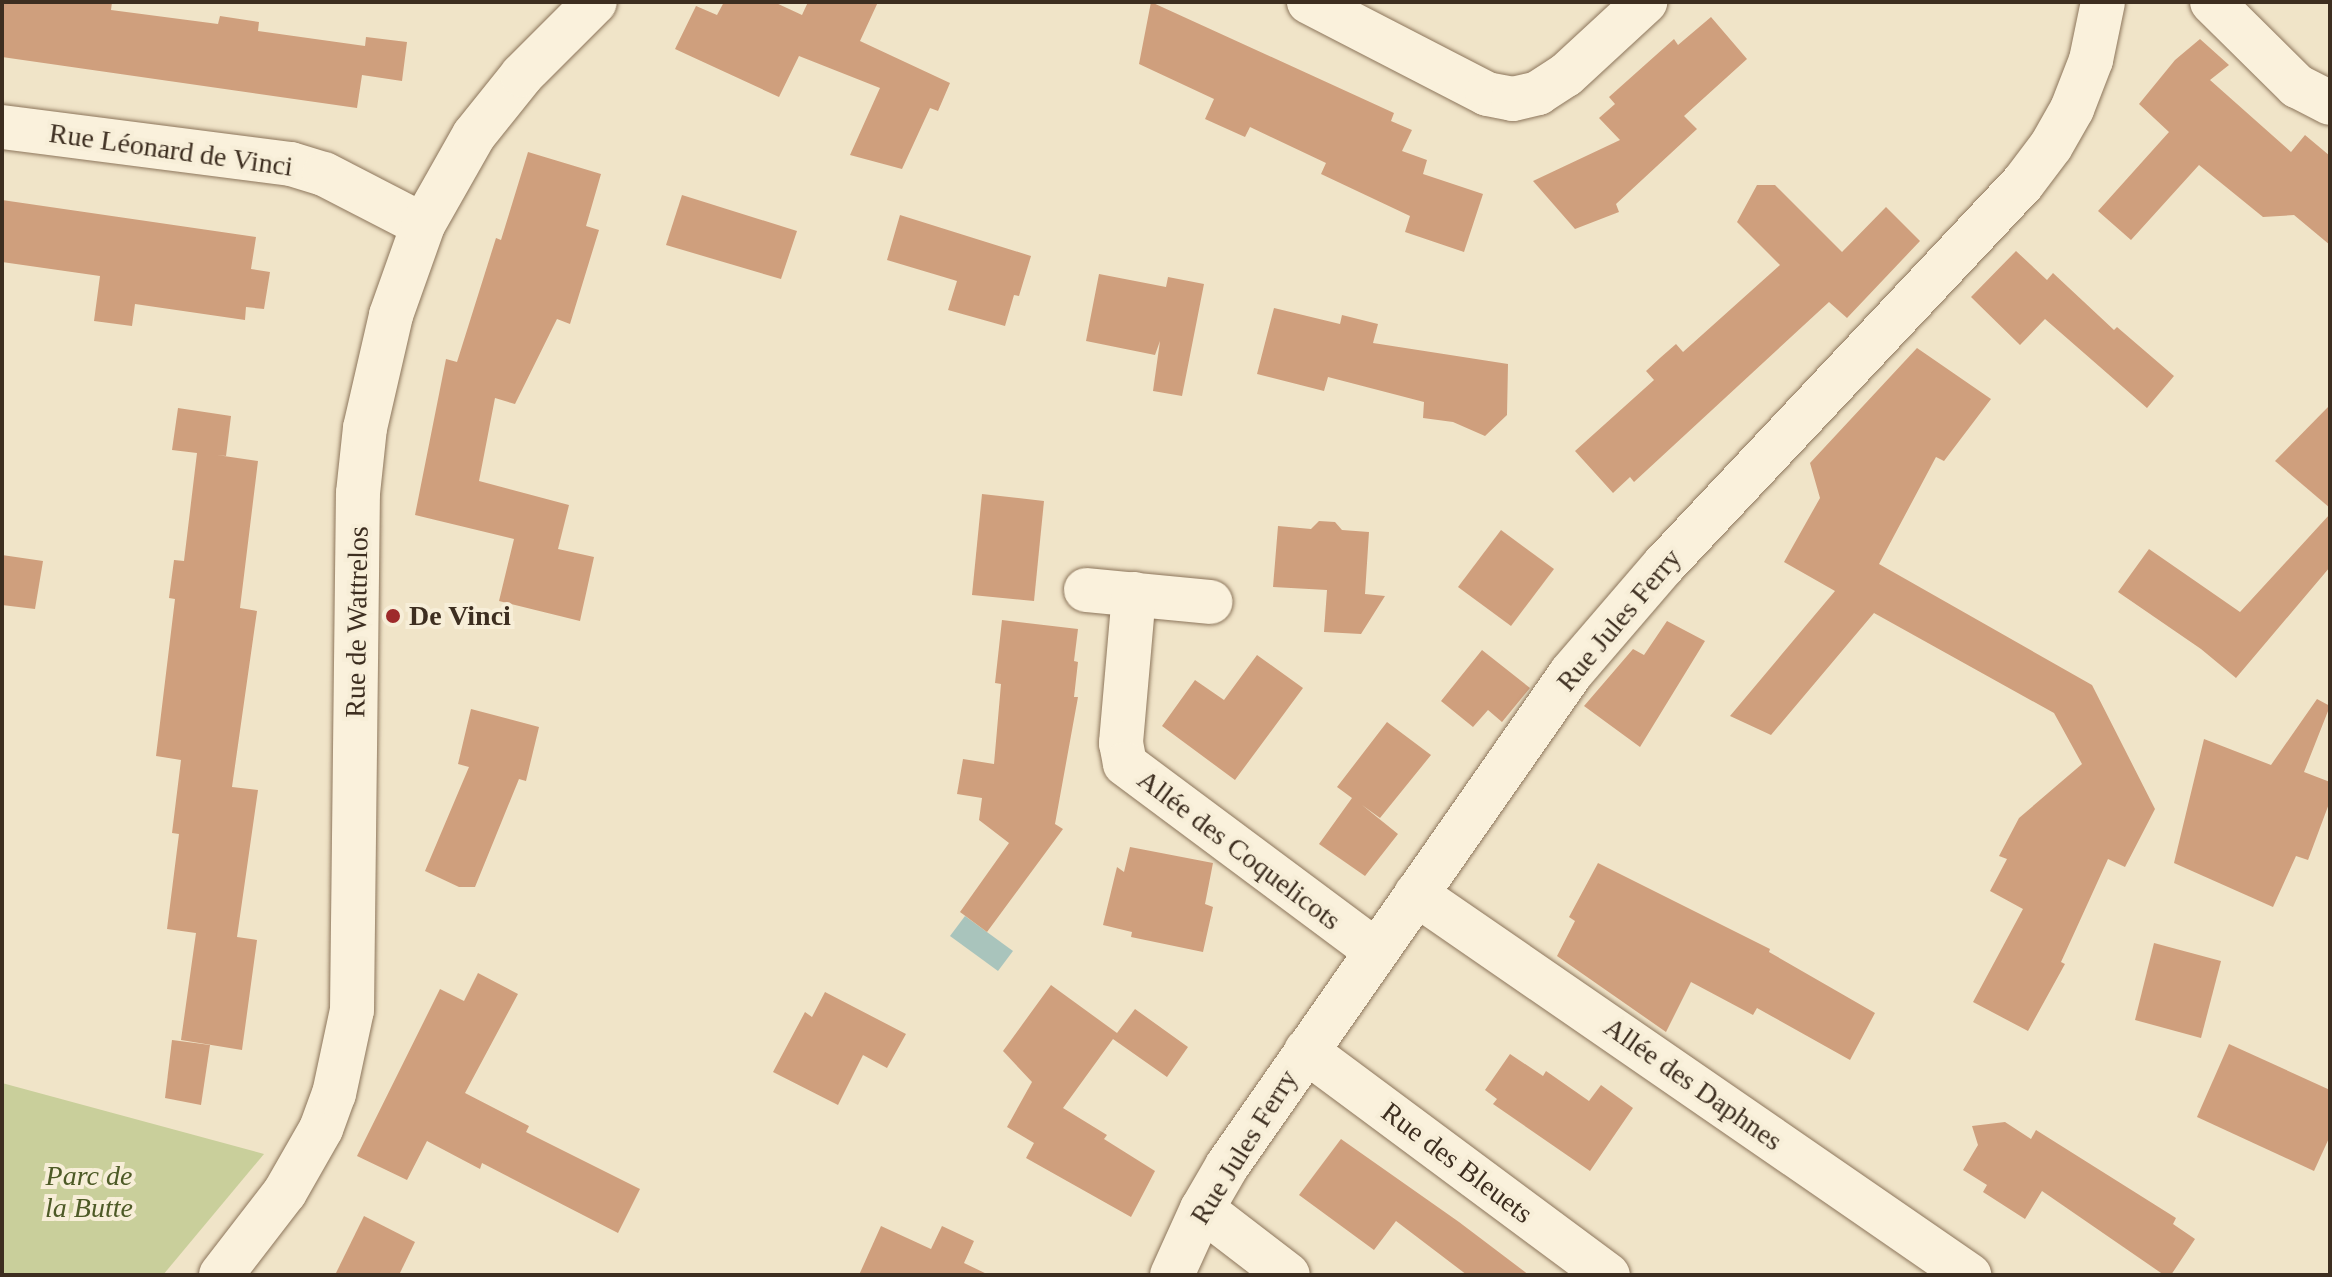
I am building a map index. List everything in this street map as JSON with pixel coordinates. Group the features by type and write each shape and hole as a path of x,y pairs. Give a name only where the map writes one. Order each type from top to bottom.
{"street":[{"name":"Rue de Wattrelos","path":"221,1275 300,1169 334,1094 344,1055 354,970 356,607 361,460 372,394 391,315 423,225 457,161 495,106 595,2"},
{"path":"1309,2 1487,94 1513,99 1538,93 1566,75 1645,2"},
{"name":"Rue Jules Ferry","path":"1172,1275 1202,1209 1306,1051 1534,724 1598,641 1664,565 2023,183 2051,146 2072,109 2091,60 2103,2"},
{"path":"2212,2 2297,86 2330,103"},
{"name":"Rue Léonard de Vinci","path":"2,127 291,164 324,174 423,225"},
{"path":"1086,590 1210,602"},
{"name":"Allée des Coquelicots","path":"1134,594 1121,743 1125,764 1376,951"},
{"name":"Allée des Daphnes","path":"1416,894 1969,1275"},
{"name":"Rue des Bleuets","path":"1306,1051 1608,1275"},
{"path":"1202,1209 1288,1275"}],"green space":[{"name":"Parc de la Butte","path":"2,1083 264,1154 163,1275 2,1275"}],"water":[{"path":"965,916 1013,951 998,971 950,936"}],"building":[{"path":"2,2 112,2 111,10 218,24 220,16 259,22 258,31 365,46 366,37 407,42 402,81 362,75 357,108 2,57"},
{"path":"724,2 774,2 802,15 808,2 878,2 860,41 950,83 938,111 930,108 902,169 850,155 880,88 799,56 779,97 675,49 696,6 717,15"},
{"path":"1151,2 1394,113 1391,121 1412,130 1402,151 1427,160 1423,174 1483,194 1464,252 1405,232 1410,216 1321,174 1326,163 1250,127 1245,137 1205,119 1214,99 1139,64"},
{"path":"1711,17 1747,59 1684,116 1697,129 1616,204 1619,212 1575,229 1533,181 1620,140 1599,118 1615,104 1609,97 1674,39 1678,45"},
{"path":"2200,39 2229,65 2210,80 2291,152 2305,135 2330,156 2330,245 2294,215 2263,217 2199,165 2131,240 2098,211 2169,132 2139,104 2175,60"},
{"path":"528,152 601,174 586,226 599,230 570,324 557,319 515,404 495,398 479,481 569,505 558,549 594,557 580,621 499,601 514,539 415,515 446,359 457,362 496,238 501,240"},
{"path":"1757,185 1775,185 1842,252 1886,207 1920,241 1847,318 1829,302 1634,482 1630,477 1613,493 1575,451 1654,380 1646,371 1660,358 1676,344 1683,352 1780,265 1737,222"},
{"path":"682,195 797,231 781,279 666,245"},
{"path":"2,200 256,237 251,269 270,272 264,309 246,307 245,320 135,304 132,326 94,321 100,276 2,262"},
{"path":"900,215 1031,256 1019,296 1014,295 1005,326 948,310 957,281 887,260"},
{"path":"2016,251 2047,280 2053,273 2114,330 2117,327 2174,376 2147,408 2045,319 2020,345 1971,297"},
{"path":"1099,274 1166,287 1168,277 1204,284 1182,396 1153,391 1160,341 1155,355 1086,341"},
{"path":"1274,308 1340,324 1342,315 1378,324 1373,343 1508,364 1507,415 1485,436 1453,422 1423,418 1424,402 1328,377 1324,391 1257,374"},
{"path":"1917,348 1991,399 1944,461 1936,457 1879,564 2092,685 2155,809 2125,867 2108,859 2061,962 2065,964 2028,1031 1973,1002 2023,909 1990,891 2007,859 1999,856 2019,818 2082,764 2054,713 1874,613 1771,735 1730,716 1835,591 1784,562 1820,498 1810,463"},
{"path":"2330,405 2330,508 2275,461"},
{"path":"178,408 231,416 226,456 217,455 258,461 240,608 257,611 232,787 258,790 237,937 257,940 242,1050 181,1040 196,933 167,929 179,834 172,833 181,760 156,756 175,599 169,598 174,560 184,561 197,453 172,450"},
{"path":"982,494 1044,501 1034,601 972,595"},
{"path":"2330,514 2330,567 2236,678 2201,649 2118,592 2149,549 2240,612"},
{"path":"1319,521 1335,522 1342,530 1369,532 1365,594 1385,596 1361,634 1324,632 1327,590 1273,587 1278,526 1311,529"},
{"path":"1501,530 1554,569 1511,626 1458,587"},
{"path":"2,555 43,561 35,609 2,605"},
{"path":"1002,620 1078,629 1074,697 1078,697 1055,824 1063,829 987,932 960,912 1009,843 979,820 982,798 957,794 963,759 994,764 1001,684 995,683"},
{"path":"1667,621 1705,641 1640,747 1584,706 1633,649 1644,655"},
{"path":"1482,650 1530,688 1502,722 1488,710 1473,727 1441,701"},
{"path":"1257,655 1303,688 1235,780 1162,726 1195,680 1224,700"},
{"path":"2317,699 2330,706 2304,772 2330,782 2330,801 2308,860 2296,856 2273,907 2174,863 2204,739 2271,765"},
{"path":"471,709 539,727 526,781 519,779 475,887 459,887 425,871 469,767 458,764"},
{"path":"1387,722 1431,755 1380,818 1362,805 1398,834 1365,876 1319,844 1352,798 1337,787"},
{"path":"1130,847 1213,863 1205,904 1213,907 1203,952 1131,937 1132,932 1103,925 1117,867 1124,872"},
{"path":"1598,863 1770,949 1769,952 1875,1013 1850,1060 1757,1008 1753,1015 1691,982 1666,1032 1557,956 1575,921 1569,917"},
{"path":"2154,943 2221,961 2201,1038 2135,1020"},
{"path":"478,973 518,994 465,1093 529,1126 526,1132 640,1189 618,1233 482,1163 480,1169 427,1141 407,1180 357,1156 440,989 464,1001"},
{"path":"1051,985 1117,1033 1135,1009 1188,1047 1167,1077 1113,1039 1063,1108 1107,1135 1104,1139 1155,1171 1131,1217 1026,1158 1034,1143 1007,1127 1032,1082 1003,1051"},
{"path":"825,992 906,1034 887,1068 863,1055 838,1105 773,1072 805,1012 812,1017"},
{"path":"172,1040 210,1045 201,1105 165,1098"},
{"path":"2229,1044 2330,1090 2330,1136 2314,1171 2197,1117"},
{"path":"1510,1054 1543,1076 1546,1071 1589,1101 1601,1085 1633,1108 1590,1171 1493,1104 1497,1099 1485,1090"},
{"path":"2005,1122 2031,1139 2036,1130 2176,1218 2173,1224 2195,1239 2171,1275 2164,1275 2042,1191 2025,1219 1983,1192 1987,1185 1963,1170 1978,1145 1972,1126"},
{"path":"1341,1139 1529,1275 1467,1275 1396,1221 1374,1250 1299,1195"},
{"path":"364,1216 415,1242 399,1275 335,1275"},
{"path":"881,1226 931,1249 942,1226 974,1241 964,1263 989,1275 859,1275"}],"place":[{"name":"De Vinci","path":"393,616"}]}
